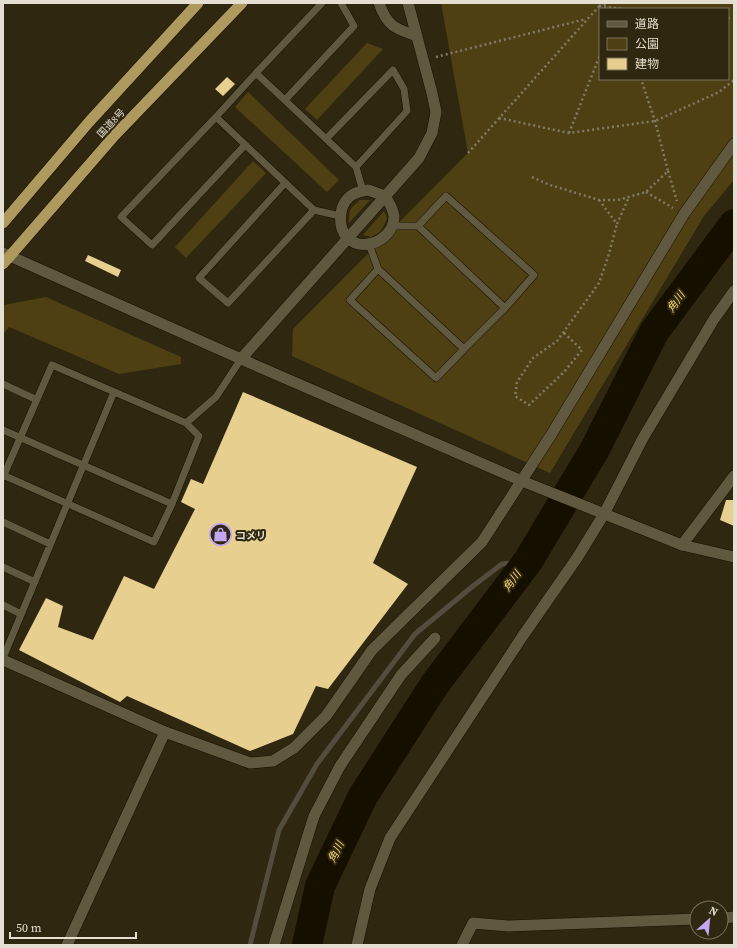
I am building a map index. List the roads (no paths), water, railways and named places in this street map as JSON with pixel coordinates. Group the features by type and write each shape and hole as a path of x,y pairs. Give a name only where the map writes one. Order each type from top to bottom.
{"highway":[{"name":"国道8号","path":"3,223 89,122 198,3"},
{"name":"国道8号","path":"5,258 115,135 242,3"}],"street":[{"path":"379,3 384,17 398,30 418,36"},
{"path":"241,358 419,158 432,133 436,112 418,36 408,3"},
{"path":"3,659 165,732 250,763 273,761 294,748 326,716 372,650 482,542 551,436 684,214 734,144"},
{"path":"368,190 385,196 390,204 394,216 391,226 384,238 370,244 356,244 347,239 342,228 340,216 346,200 357,192 363,191 368,190"},
{"path":"5,258 241,358 522,481 682,545 734,557"},
{"path":"357,945 370,889 390,838 522,637 577,558 643,438 714,319 734,291"},
{"path":"682,545 734,476"},
{"path":"274,945 314,816 340,766 401,675 435,638"},
{"path":"67,945 165,732"},
{"path":"462,945 473,923 508,926 689,919"}],"lane":[{"path":"245,145 152,245 121,217 322,3"},
{"path":"285,100 354,26 341,3"},
{"path":"326,138 393,70 404,90 407,111 356,168"},
{"path":"256,73 356,168 363,191"},
{"path":"216,117 314,210 340,216"},
{"path":"285,183 198,278 228,303 314,210"},
{"path":"378,270 350,300 436,378 534,276 446,196 418,226"},
{"path":"391,226 418,226 504,308"},
{"path":"370,244 378,270 464,350"},
{"path":"186,423 216,397 241,358"},
{"path":"52,365 186,423 199,436 172,504 154,542 68,503 3,476 52,365"},
{"path":"3,384 37,400"},
{"path":"3,659 114,392"},
{"path":"3,430 172,504"},
{"path":"3,522 50,544"},
{"path":"3,567 35,582"},
{"path":"3,605 22,614"}],"waterway":[{"name":"角川","path":"307,945 320,886 363,796 435,684 528,561 595,449 654,332 734,224"},
{"path":"250,945 279,830 317,764 415,634 502,564 528,561"}],"place":[{"name":"コメリ","path":"221,535"}]}
